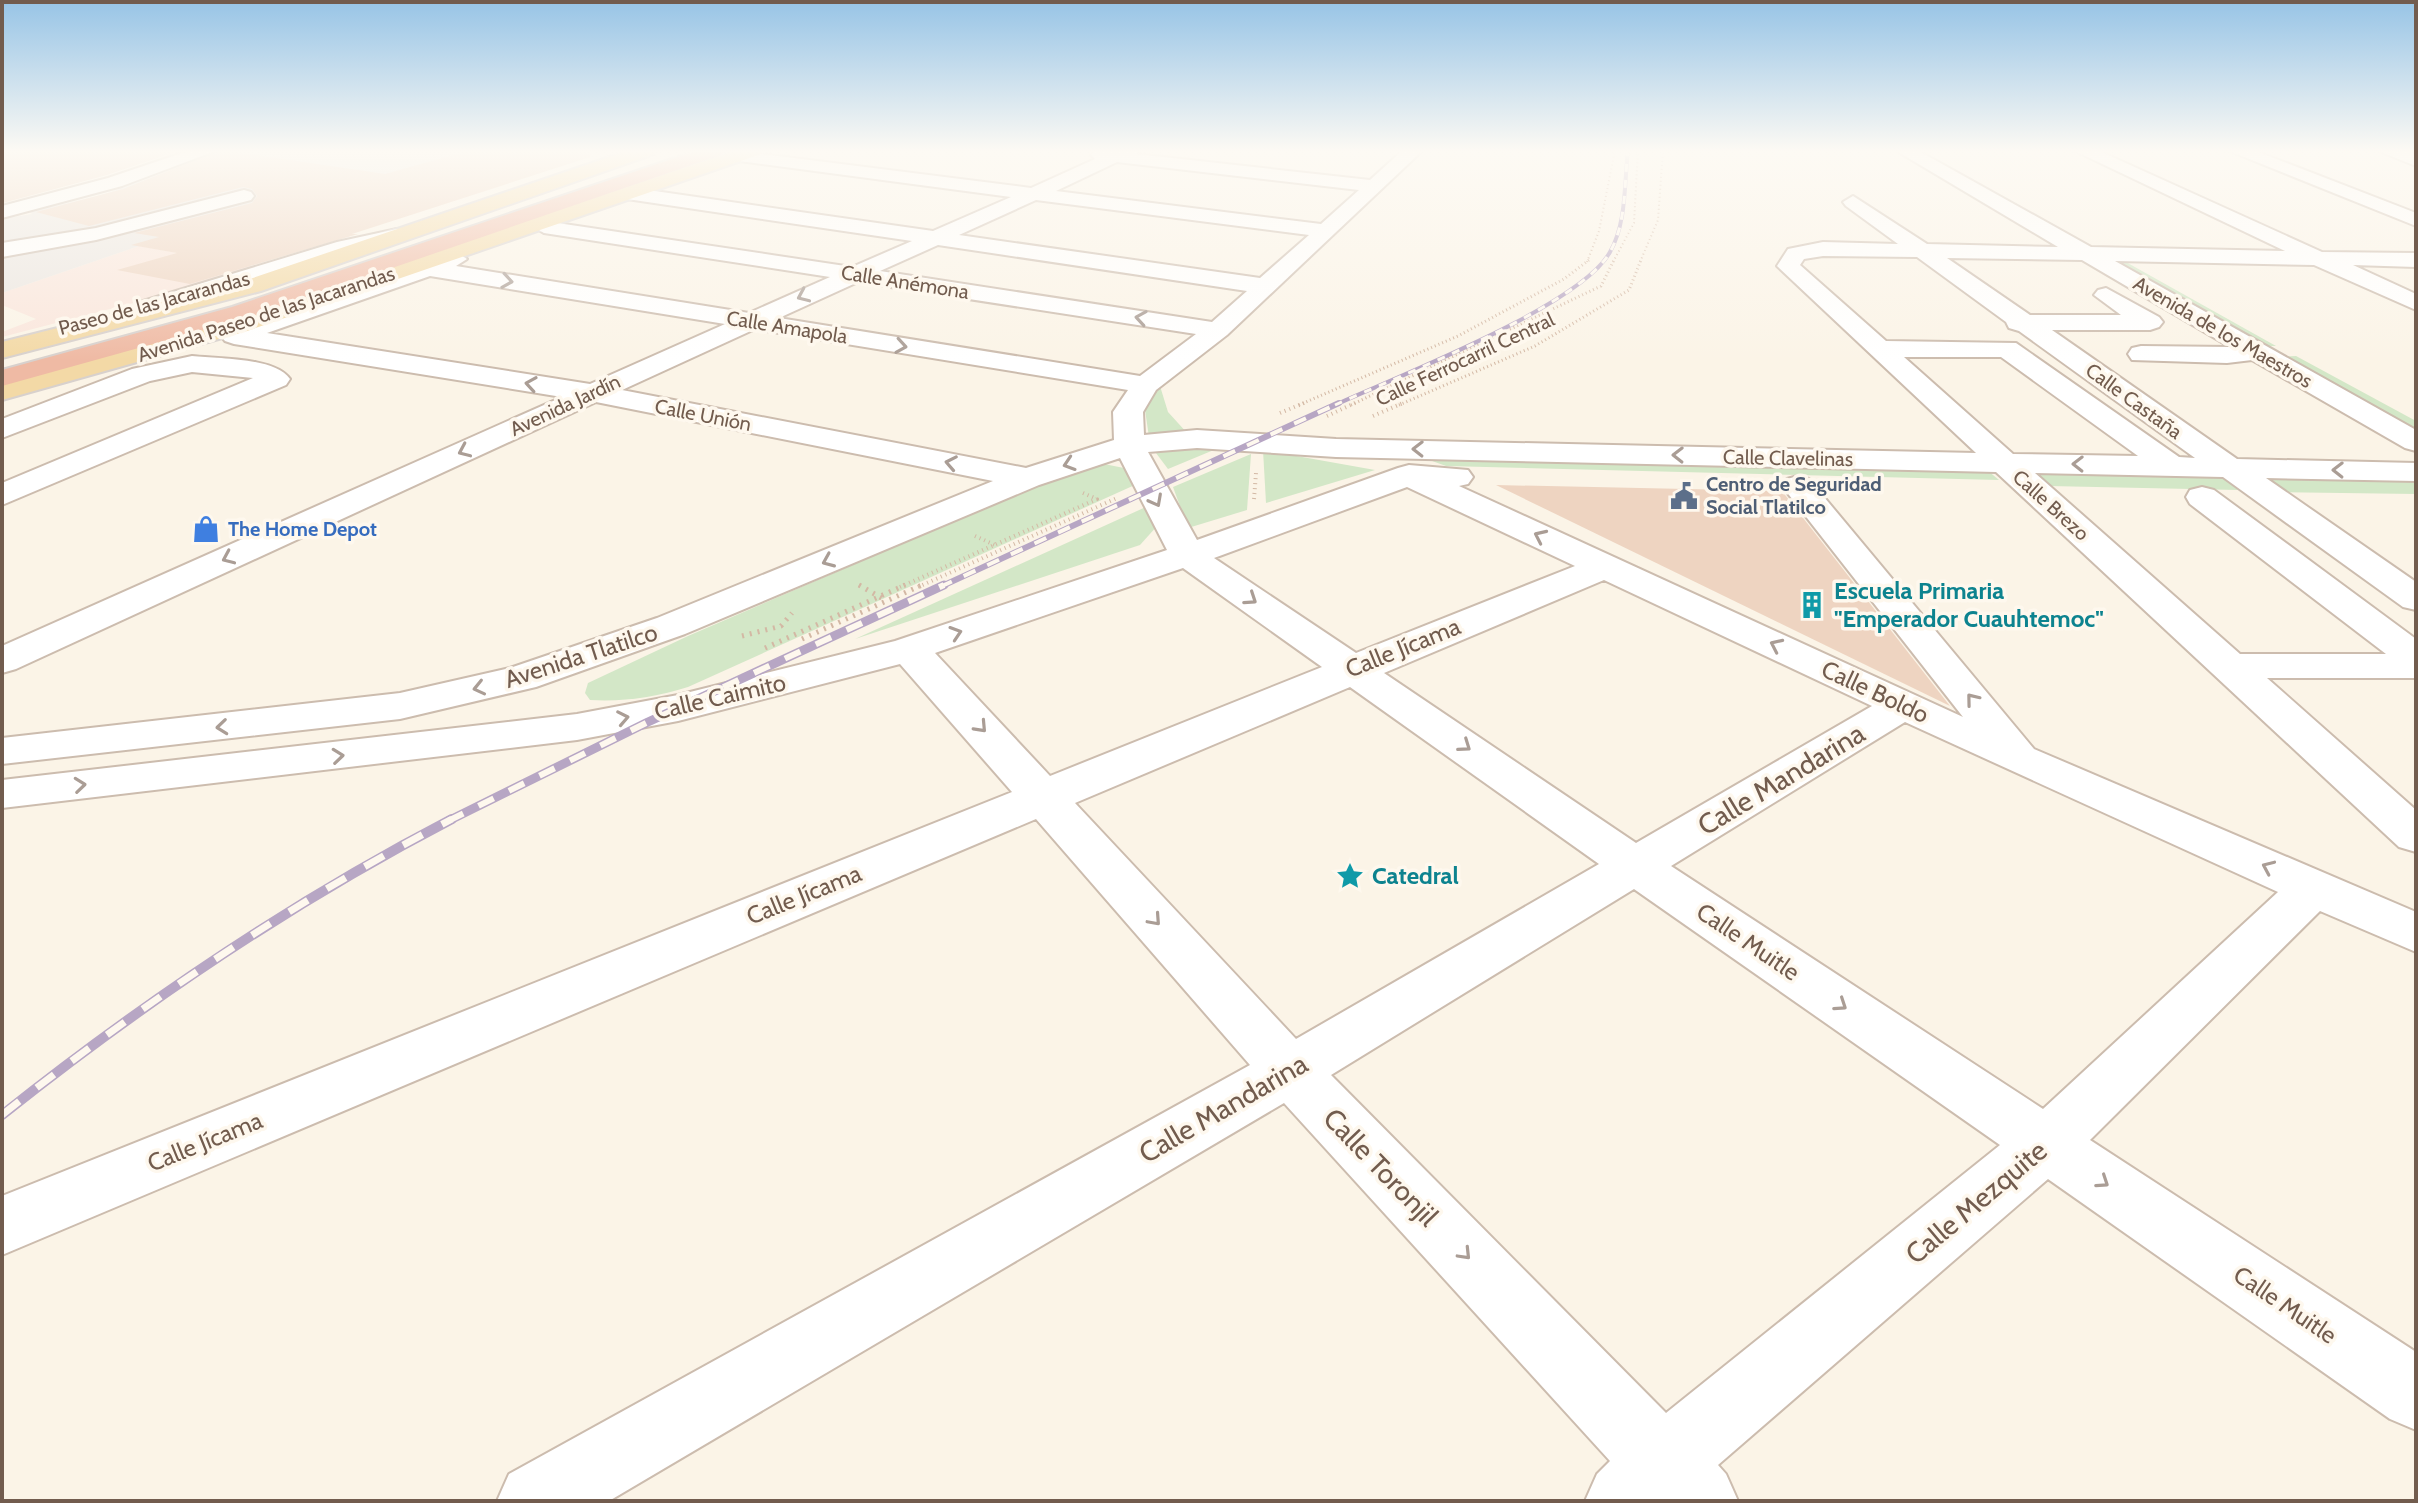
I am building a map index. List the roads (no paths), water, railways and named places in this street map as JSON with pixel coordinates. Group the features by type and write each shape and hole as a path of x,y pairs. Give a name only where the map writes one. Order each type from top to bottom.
{"highway":[{"path":"3,376 476,220"},
{"path":"3,376 241,312 511,220"}],"main road":[{"name":"Avenida Paseo de las Jacarandas","path":"3,376 209,297 363,249 442,220"},
{"name":"Avenida Paseo de las Jacarandas","path":"3,376 238,326 542,224"}],"street":[{"path":"2,250 96,234 150,220"},
{"path":"3,376 165,351 234,336 430,269 553,220"},
{"path":"807,220 1264,286"},
{"name":"Avenida Jardín","path":"2,661 974,220"},
{"path":"1235,220 1324,231"},
{"path":"1129,445 1128,412 1145,385 1218,330 1336,220"},
{"name":"Calle Castaña","path":"1878,220 2416,599"},
{"name":"Avenida de los Maestros","path":"2027,220 2416,442"},
{"name":"Avenida de los Maestros","path":"2065,220 2352,379"},
{"path":"2235,220 2416,303"},
{"name":"Calle Anémona","path":"542,224 1218,330"},
{"name":"Paseo de las Jacarandas","path":"2,343 159,305 345,247 397,235"},
{"name":"Calle Brezo","path":"1919,250 1823,249 1796,254 1788,266 2416,836"},
{"path":"1919,250 2416,260"},
{"name":"Calle Amapola","path":"430,269 1145,385"},
{"path":"1975,322 2027,325 2150,322 2087,283"},
{"name":"Calle Unión","path":"234,336 591,393 1028,478"},
{"path":"1880,349 2007,349 2171,466"},
{"path":"269,374 325,351"},
{"path":"2141,354 2227,355 2256,351 2301,351"},
{"path":"2,429 142,375 192,364 269,374 276,379 2,495"},
{"path":"1172,365 1178,406 1213,433 1263,440"},
{"path":"2,411 60,406"},
{"name":"Avenida Tlatilco","path":"2,751 400,706 522,678 671,626 1028,478 1129,445 1197,439 1263,440"},
{"name":"Calle Clavelinas","path":"1263,440 1321,446 2416,472"},
{"name":"Calle Muitle","path":"1129,445 1187,555 1636,866 2416,1394"},
{"name":"Calle Boldo","path":"1321,446 1409,475 2021,760 2416,933"},
{"name":"Calle Clavelinas","path":"1409,475 2384,502"},
{"name":"Calle Caimito","path":"2,794 577,727 754,690 909,649 1187,555 1409,475"},
{"path":"1798,486 2021,760"},
{"path":"2202,497 2416,658"},
{"name":"Calle Jícama","path":"2,1226 1606,566"},
{"name":"Calle Toronjil","path":"909,649 1662,1488"},
{"path":"577,727 564,706 562,686 586,658"},
{"path":"2228,666 2416,666"},
{"name":"Calle Mandarina","path":"536,1501 1290,1071 1904,705"},
{"name":"Calle Mezquite","path":"1662,1488 2046,1144 2314,887"}],"railway":[{"path":"1335,405 1441,359 1563,295 1592,273 1610,252 1621,220"},
{"path":"940,587 1339,403"},
{"path":"452,819 648,722 944,585"},
{"path":"2,1115 109,1033 220,956 334,885 452,819"}],"place":[{"name":"Centro de Seguridad Social Tlatilco","path":"1684,496"},
{"name":"The Home Depot","path":"206,529"},
{"name":"Escuela Primaria \"Emperador Cuauhtemoc\"","path":"1812,605"},
{"name":"Catedral","path":"1350,876"}]}
